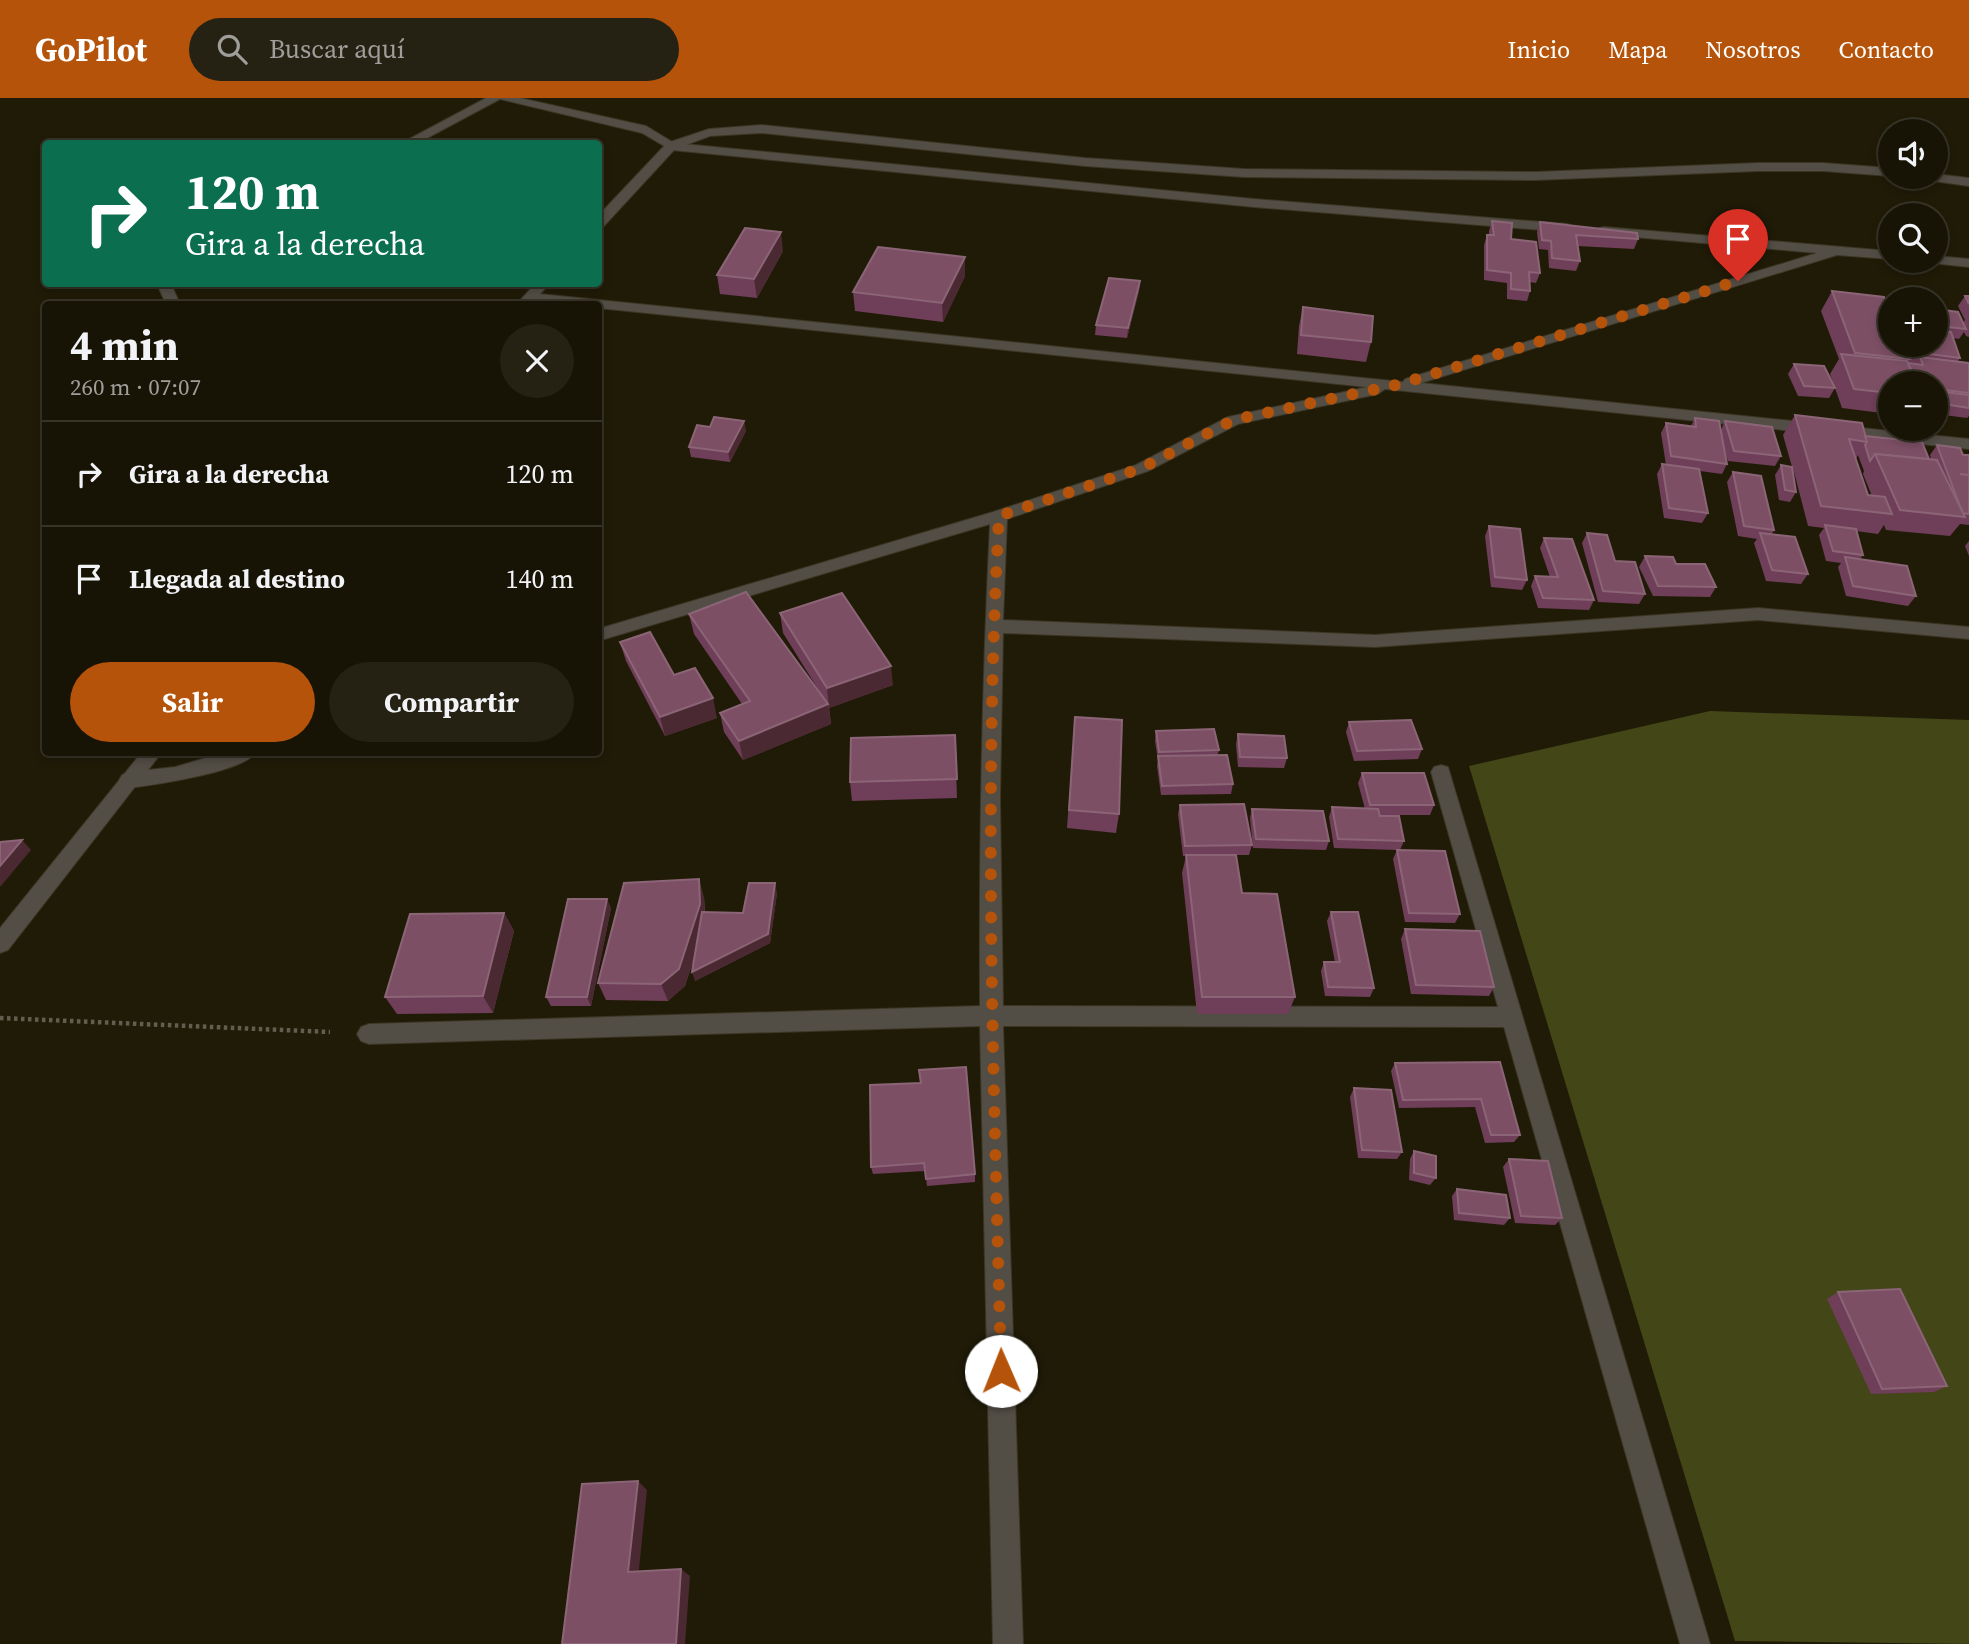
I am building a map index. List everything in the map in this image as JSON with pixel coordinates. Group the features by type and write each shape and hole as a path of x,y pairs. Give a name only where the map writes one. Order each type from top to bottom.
{"street":[{"path":"414,140 495,98"},
{"path":"505,98 646,130 671,146 1240,201 1878,254"},
{"path":"602,219 671,146 709,133 761,129 1085,162 1244,173 1536,176 1758,167 1823,167 1878,171"},
{"path":"1948,179 1969,182"},
{"path":"602,634 999,516 1142,468 1233,420 1400,384 1843,250"},
{"path":"1948,261 1969,263"},
{"path":"527,301 539,287"},
{"path":"602,308 1400,384 1969,444"},
{"path":"999,516 993,626 992,1016 1008,1644"},
{"path":"993,626 1375,641 1758,614 1969,633"},
{"path":"0,944 150,756"},
{"path":"130,780 163,778 213,766 237,756"},
{"path":"1441,772 1695,1644"},
{"path":"369,1034 992,1016 1511,1017"}],"path":[{"path":"0,1018 369,1034"}],"green space":[{"path":"1710,711 1969,720 1969,1644 1735,1641 1469,766"}],"building":[{"path":"1492,221 1512,223 1511,239 1536,242 1540,273 1529,272 1530,291 1511,289 1511,273 1487,270 1487,235 1494,235"},
{"path":"1540,222 1637,233 1638,239 1576,235 1580,261 1552,258 1551,241 1542,240"},
{"path":"745,228 781,232 754,279 717,275"},
{"path":"878,247 965,257 942,303 853,292"},
{"path":"1109,278 1140,281 1128,328 1096,325"},
{"path":"1832,291 1878,296 1878,356 1855,353"},
{"path":"1303,307 1373,316 1371,342 1301,335"},
{"path":"1948,311 1958,312 1966,329 1948,327"},
{"path":"1948,332 1951,332 1960,358 1948,356"},
{"path":"1841,354 1907,361 1912,371 1878,371 1878,392 1854,389"},
{"path":"1920,357 1969,363 1969,393 1948,390 1948,371 1912,371 1908,363 1923,365"},
{"path":"1794,364 1824,366 1835,388 1804,386"},
{"path":"1948,392 1969,395 1969,408 1948,405"},
{"path":"1795,415 1862,423 1867,442 1849,439 1868,495 1885,497 1892,514 1821,506"},
{"path":"714,417 744,421 728,452 689,447 697,425 710,427"},
{"path":"1695,418 1719,421 1727,464 1671,456 1666,423 1696,427"},
{"path":"1725,421 1772,427 1781,456 1734,451"},
{"path":"1865,436 1878,437 1878,441 1922,442 1929,459 1875,454 1870,461 1865,445"},
{"path":"1937,445 1960,448 1963,455 1969,455 1969,514 1963,513"},
{"path":"1875,454 1937,460 1965,517 1900,510"},
{"path":"1662,464 1699,469 1708,513 1669,508"},
{"path":"1781,465 1792,467 1796,492 1785,490"},
{"path":"1733,472 1761,476 1774,530 1744,526"},
{"path":"1825,525 1856,529 1863,555 1833,551"},
{"path":"1489,526 1520,529 1527,580 1495,577"},
{"path":"1587,533 1607,535 1615,561 1635,562 1645,594 1603,591"},
{"path":"1760,533 1795,537 1808,574 1772,570"},
{"path":"1544,538 1572,539 1594,600 1543,598 1535,576 1558,577"},
{"path":"1645,556 1673,557 1676,564 1705,564 1716,587 1658,586"},
{"path":"1845,557 1907,566 1916,596 1853,586"},
{"path":"746,592 828,704 739,741 720,713 750,701 689,614"},
{"path":"842,593 891,666 827,688 780,613"},
{"path":"650,632 674,675 695,668 713,698 660,717 620,642"},
{"path":"1075,717 1122,720 1119,814 1069,810"},
{"path":"1411,720 1422,749 1357,751 1349,722"},
{"path":"1214,729 1219,750 1159,752 1156,731"},
{"path":"1238,734 1284,736 1287,758 1240,757"},
{"path":"955,735 957,779 850,782 851,738"},
{"path":"1227,755 1233,784 1162,786 1158,756"},
{"path":"1362,773 1424,773 1434,805 1370,805"},
{"path":"1244,804 1252,845 1185,846 1180,805"},
{"path":"1332,807 1378,809 1380,816 1399,816 1404,841 1338,839"},
{"path":"1252,809 1323,811 1329,841 1256,839"},
{"path":"22,840 0,866 0,842"},
{"path":"1397,850 1445,851 1460,914 1409,913"},
{"path":"1186,855 1236,855 1242,893 1277,894 1295,997 1202,997"},
{"path":"699,879 700,904 679,969 661,984 598,983 624,883"},
{"path":"749,883 775,883 768,934 692,972 702,912 743,913"},
{"path":"568,899 607,899 587,997 546,997"},
{"path":"1331,912 1358,912 1374,988 1328,987 1324,962 1340,962"},
{"path":"504,913 483,996 385,997 410,914"},
{"path":"1405,929 1480,931 1494,987 1416,985"},
{"path":"1500,1062 1520,1135 1491,1135 1481,1099 1403,1100 1395,1063"},
{"path":"966,1067 975,1174 926,1179 924,1163 871,1167 870,1085 921,1083 919,1070"},
{"path":"1354,1088 1391,1090 1402,1152 1362,1150"},
{"path":"1414,1151 1436,1156 1436,1178 1414,1173"},
{"path":"1509,1159 1548,1161 1562,1218 1521,1216"},
{"path":"1457,1189 1506,1195 1510,1218 1459,1213"},
{"path":"1900,1289 1947,1386 1882,1389 1838,1292"},
{"path":"638,1481 628,1572 681,1569 676,1644 562,1644 582,1484"}],"route":[{"path":"1001,1371 992,1016 993,626 999,516 1142,468 1233,420 1400,384 1738,281"}]}
